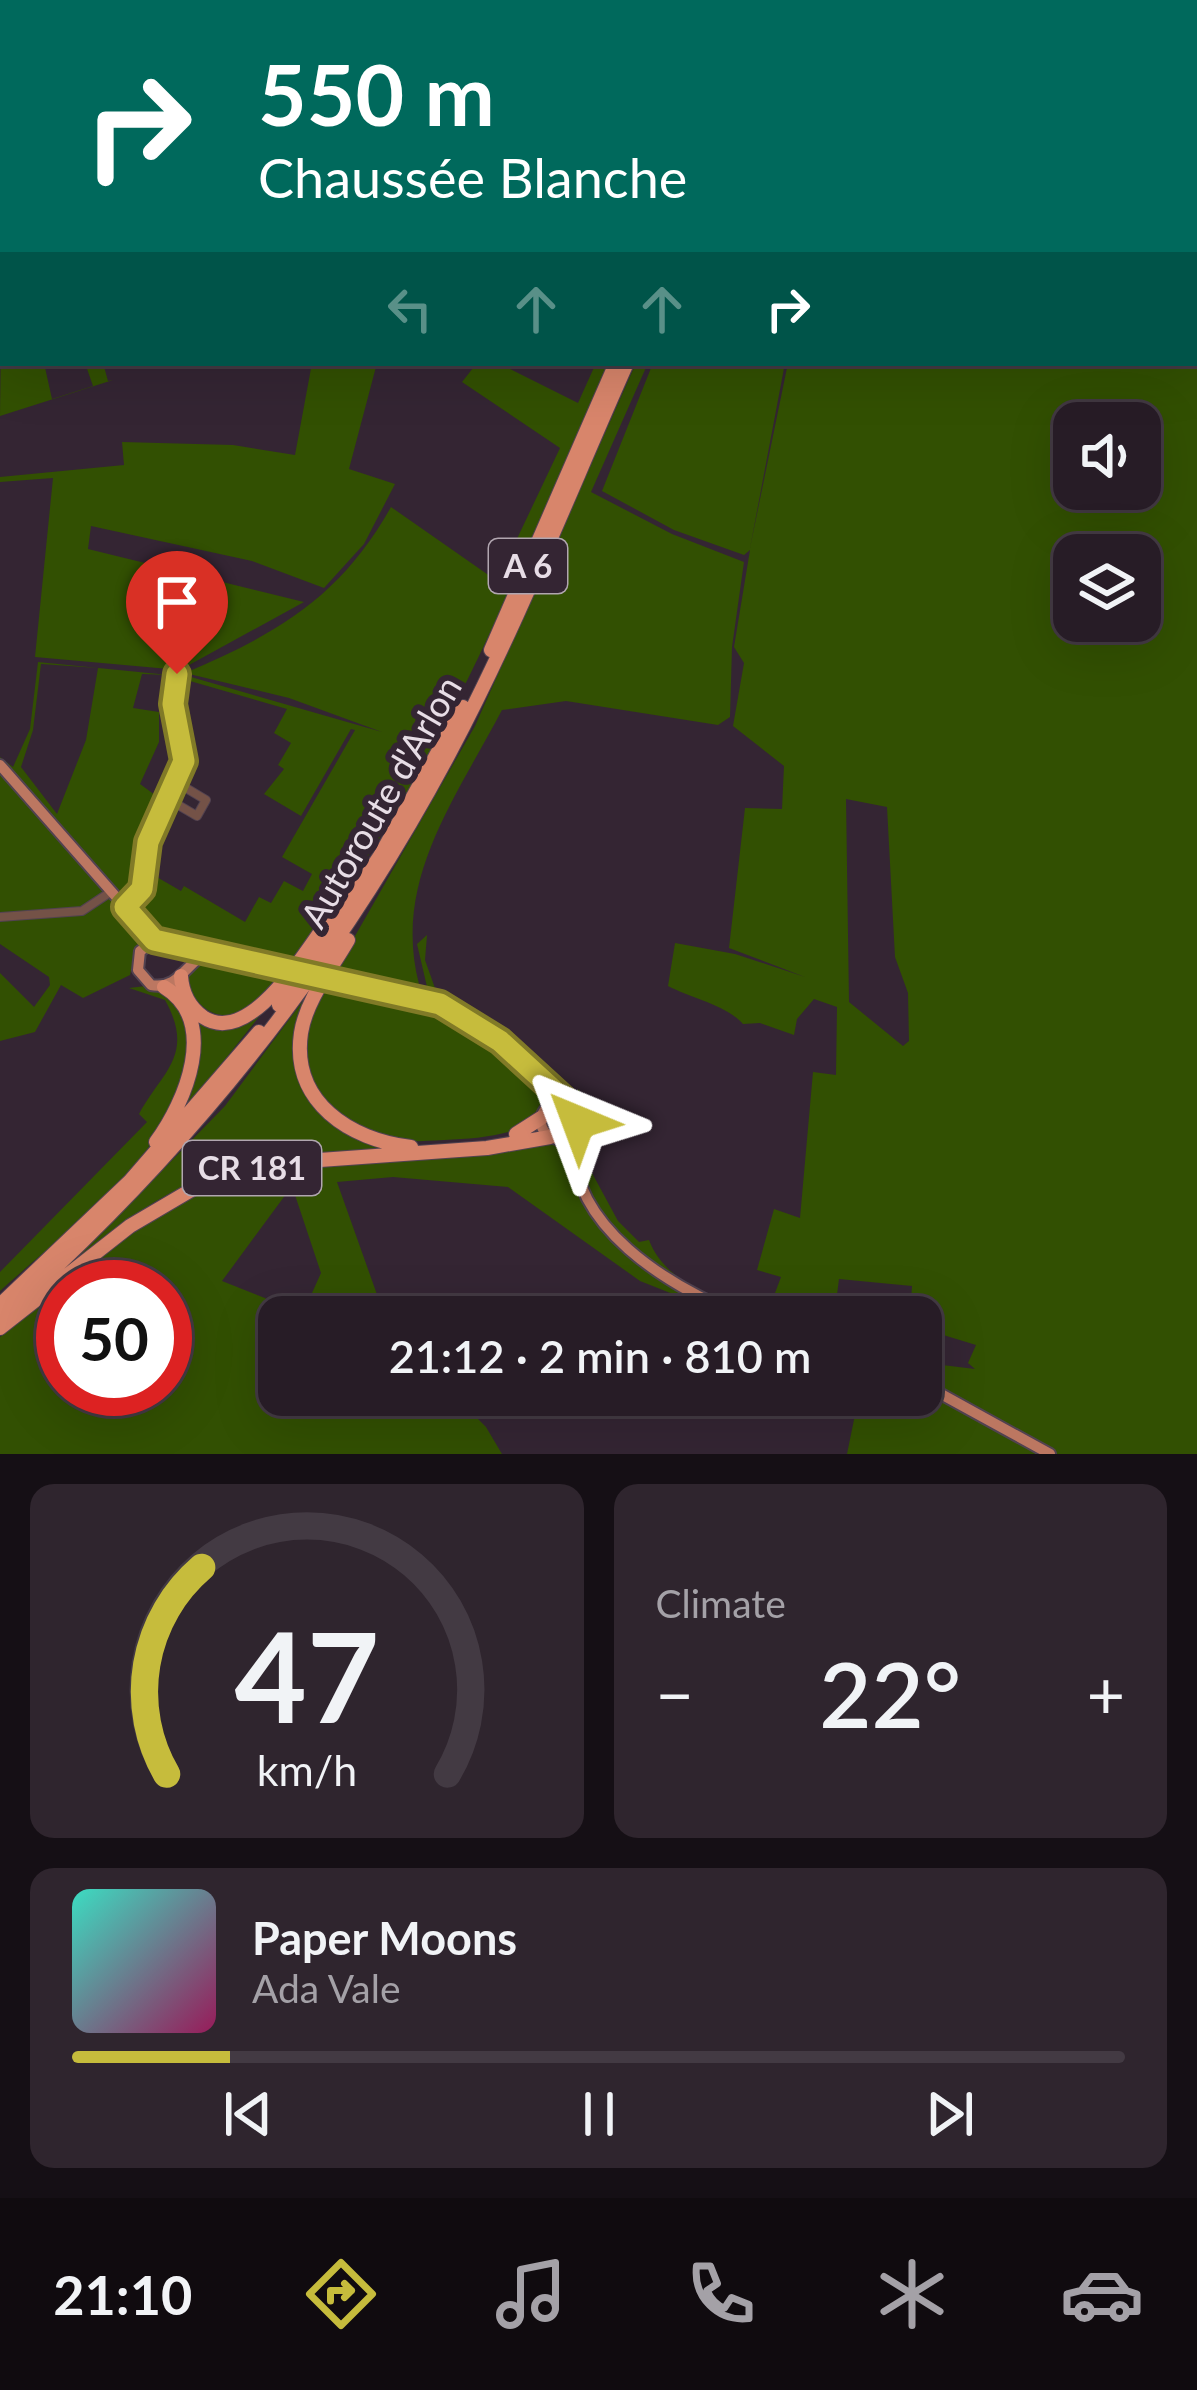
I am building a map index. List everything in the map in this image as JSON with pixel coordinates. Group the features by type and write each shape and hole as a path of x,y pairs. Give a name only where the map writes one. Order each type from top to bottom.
{"highway":[{"name":"Autoroute d'Arlon","path":"0,1305 107,1204 214,1088 356,896 472,688 615,366"},
{"name":"Autoroute d'Arlon","path":"0,1318 124,1202 221,1094 332,950 388,862 498,656 626,366"},
{"name":"A 6","path":"388,862 380,886 308,1008 301,1034 307,1082 322,1108 359,1136 412,1147 511,1136 543,1114"},
{"path":"183,970 182,989 204,1017 226,1024 247,1017 342,904 356,896"},
{"name":"A 6","path":"107,1204 172,1120 190,1078 190,1027 179,998 164,987"},
{"name":"CR 181","path":"0,1328 130,1226 198,1186 278,1163 487,1148 553,1138"}],"main road":[{"path":"0,765 154,940"},
{"path":"129,911 140,951 140,976 164,987 206,953"},
{"path":"140,951 154,940 168,940 180,949 407,992 456,1011 500,1041 578,1116 574,1133 577,1167"},
{"path":"180,949 183,970"},
{"path":"536,1078 553,1138 577,1167 606,1223 637,1258 699,1296"},
{"path":"543,1114 561,1103"},
{"path":"553,1138 574,1133"},
{"path":"942,1395 1050,1454"}],"street":[{"path":"129,911 145,883 143,858 184,761 173,704 177,674"},
{"path":"168,799 197,816 206,800 176,782"},
{"path":"0,917 82,911 113,890"}],"green space":[{"path":"1,366 45,366 52,399 93,386 86,366 104,366 108,381 113,380 0,416"},
{"path":"311,366 376,366 349,469 395,484 364,544 324,588 252,561 91,526 88,549 304,602 180,670 35,657 53,478 0,482 0,477 124,465 122,442 233,445 295,455"},
{"path":"475,366 504,366 578,403 595,366 607,366 446,723 366,859 266,994 245,1014 207,1010 183,978 205,954 157,936 133,919 139,938 130,975 83,998 61,985 35,1032 0,1041 0,973 34,1007 50,985 49,977 0,944 0,757 13,767 30,729 38,662 169,675 142,674 133,708 159,712 159,742 140,784 170,806 147,859 145,883 149,885 155,876 181,891 184,886 245,922 259,897 271,903 284,881 303,891 312,874 282,857 355,730 351,729 301,816 264,794 284,769 278,765 291,743 274,733 287,709 183,679 184,675 382,732 289,698 185,673 250,643 305,608 351,565 391,507 497,581 560,448 462,382","holes":["41,664 98,668 86,740 57,814 21,767 33,730"]},
{"path":"635,366 647,366 591,492 672,534 744,562 732,647 730,717 718,725 566,701 502,710 448,808 421,875 413,946 419,984 335,971 475,726"},
{"path":"652,366 784,366 750,548 787,366 1197,366 1197,1454 847,1454 855,1416 942,1416 942,1365 975,1369 968,1363 976,1345 942,1335 942,1296 911,1296 912,1286 839,1279 837,1296 774,1296 781,1277 757,1270 774,1209 800,1218 813,1072 836,1075 837,1007 814,999 797,1019 794,1035 760,1023 743,1024 718,1007 668,986 675,943 735,954 805,977 729,948 745,808 782,809 784,766 733,726 744,663 734,647 750,550 744,555 674,530 602,491","holes":["846,799 887,807 895,957 908,993 909,1041 903,1046 849,1002"]},
{"path":"427,935 425,960 436,991 484,1017 557,1085 575,1094 579,1089 587,1118 585,1160 618,1221 639,1242 649,1240 668,1269 712,1296 678,1296 640,1281 508,1187 393,1177 337,1182 378,1296 311,1296 321,1273 292,1186 222,1281 260,1296 258,1416 475,1416 502,1454 0,1454 0,1337 36,1307 36,1416 192,1416 192,1260 95,1260 200,1192 277,1169 419,1151 551,1142 575,1165 582,1119 577,1107 551,1091 515,1047 482,1019 428,991 417,944"},
{"path":"302,963 175,1122 193,1079 185,1001 226,1027"},
{"path":"325,971 298,1059 319,1096 346,1129 400,1149 266,1161 202,1179 142,1210 75,1260 225,1106"},
{"path":"329,980 418,1001 473,1025 533,1083 541,1101 535,1121 491,1136 411,1141 378,1138 345,1122 320,1094 306,1059 309,1022"},
{"path":"146,986 171,994 186,1033 189,1064 174,1107 156,1137 108,1194 0,1291 0,1272 147,1122 139,1114 172,1062 177,1036 165,1000 129,988"}],"route":[{"path":"177,674 173,704 184,761 148,842 143,858 145,883 125,907 154,940 407,992 440,1004 500,1041 552,1095 572,1107 578,1122"}]}
